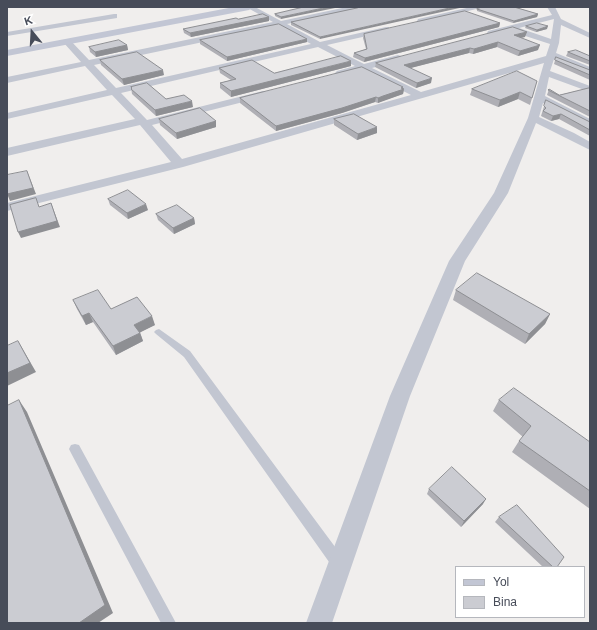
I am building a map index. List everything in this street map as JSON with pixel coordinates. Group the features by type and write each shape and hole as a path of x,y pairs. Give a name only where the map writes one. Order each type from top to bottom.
{"main road":[{"path":"7,53 67,42 121,22 250,7"}],"street":[{"path":"250,7 320,45 419,95"},
{"path":"7,80 357,7"},
{"path":"453,7 464,11"},
{"path":"105,10 121,22"},
{"path":"411,23 464,11 478,11"},
{"path":"319,623 400,396 457,261 501,193 532,118 540,97 551,57 555,15"},
{"path":"481,36 555,15 590,36"},
{"path":"7,34 121,22"},
{"path":"497,23 511,28 551,57 590,89"},
{"path":"7,116 396,27"},
{"path":"67,42 115,92 179,164"},
{"path":"334,75 408,56"},
{"path":"7,207 179,164 551,57 590,70"},
{"path":"7,152 143,123 273,91"},
{"path":"540,97 590,122"},
{"path":"532,118 570,135 590,147"}],"lane":[{"path":"159,332 187,354 340,565"},
{"path":"75,449 169,623"}],"building":[{"path":"304,7 328,7 281,17 275,14"},
{"path":"360,7 454,7 320,37 291,22"},
{"path":"482,7 514,7 538,14 514,21 477,9"},
{"path":"465,11 500,23 365,58 354,53 367,49 364,34"},
{"path":"263,14 269,17 190,33 183,29 236,18 238,19"},
{"path":"537,23 548,26 537,30 526,26"},
{"path":"279,24 307,39 227,57 200,40"},
{"path":"513,27 527,32 514,35 540,45 520,51 498,42 404,65 432,78 417,83 376,63"},
{"path":"119,40 127,45 95,52 89,47"},
{"path":"576,50 590,56 590,61 568,52"},
{"path":"137,52 163,70 122,79 100,60"},
{"path":"341,56 351,61 231,91 220,83 236,79 219,68 252,60 274,73"},
{"path":"556,57 590,70 590,75 555,60"},
{"path":"362,67 403,87 401,88 404,89 378,98 376,97 276,126 240,98"},
{"path":"517,71 537,81 532,98 520,92 500,100 472,89"},
{"path":"147,83 166,99 184,95 192,101 155,110 131,89 131,87"},
{"path":"590,88 590,111 548,90 549,89 559,95"},
{"path":"546,100 590,122 590,130 561,114 553,116 543,111 546,108 544,106"},
{"path":"200,108 216,121 176,133 159,119"},
{"path":"354,114 377,127 358,134 334,119"},
{"path":"27,171 33,188 7,194 7,175"},
{"path":"128,190 146,204 127,213 108,199"},
{"path":"36,198 39,207 51,203 57,221 18,232 10,205"},
{"path":"177,205 194,218 173,228 156,214"},
{"path":"477,273 550,314 529,334 456,290"},
{"path":"98,290 111,309 137,297 152,316 134,325 140,333 113,346 89,313 82,316 73,300"},
{"path":"18,341 30,363 7,373 7,346"},
{"path":"514,388 590,442 590,491 519,441 531,426 499,400"},
{"path":"19,400 105,605 79,623 7,623 7,406"},
{"path":"452,467 486,499 464,521 429,489"},
{"path":"517,505 564,557 558,566 552,566 499,517"}]}
